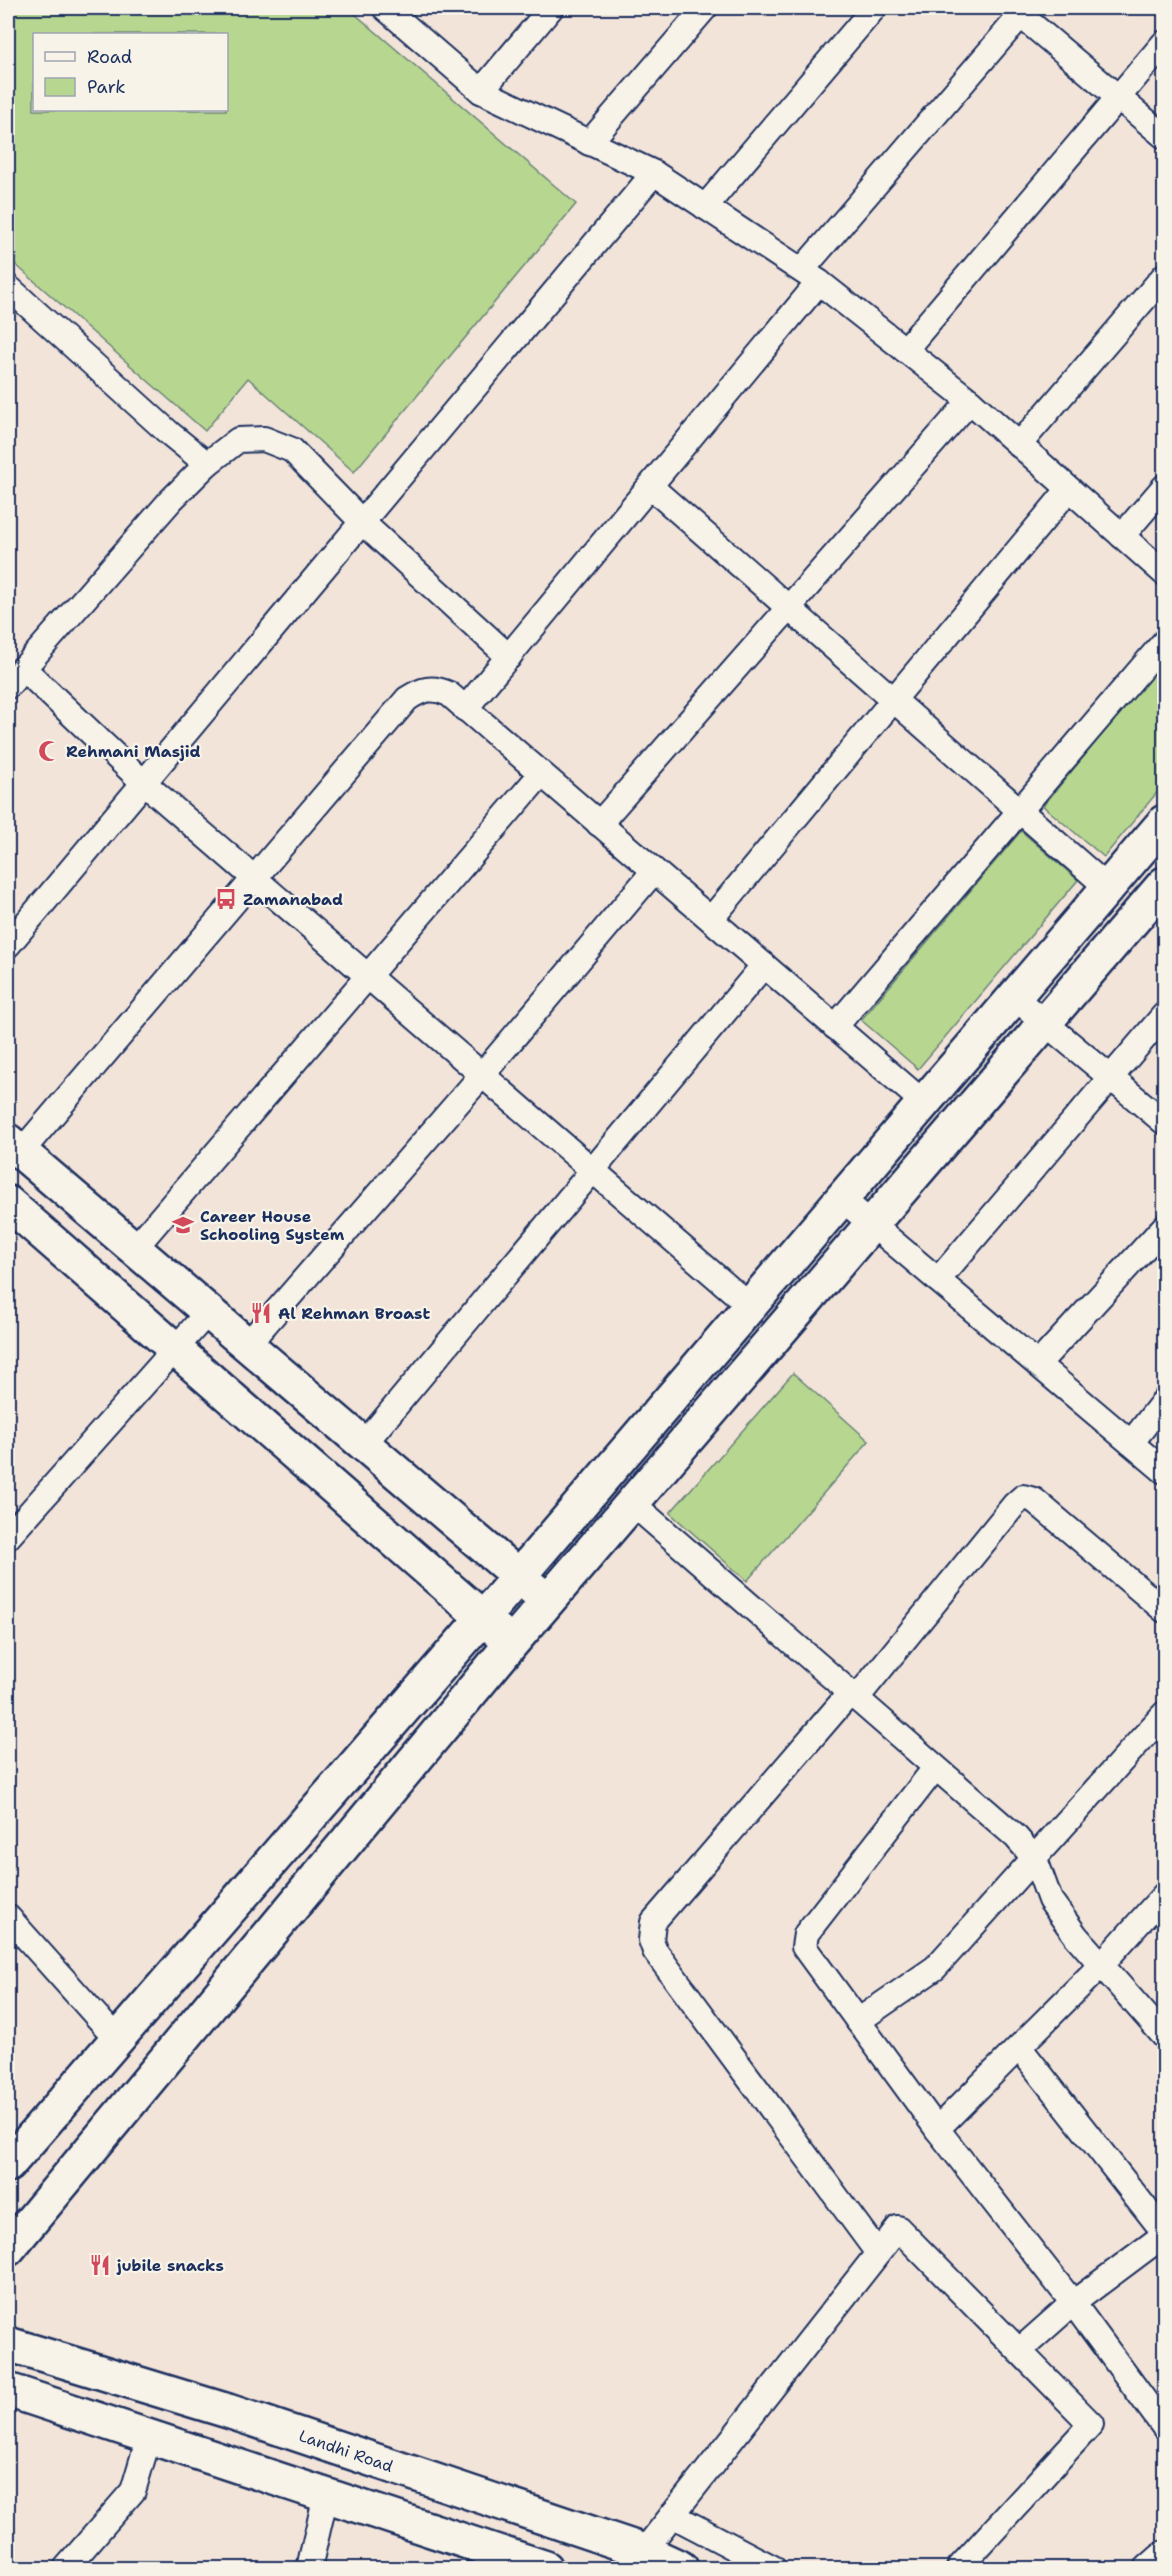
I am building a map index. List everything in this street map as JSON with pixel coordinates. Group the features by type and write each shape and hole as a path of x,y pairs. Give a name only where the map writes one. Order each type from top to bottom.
{"main road":[{"path":"8,2165 484,1617 1164,822"},
{"path":"8,2249 511,1644 1164,884"},
{"path":"14,1147 548,1601"},
{"path":"8,1203 484,1617 511,1644"},
{"name":"Landhi Road","path":"13,2340 644,2551 681,2568"},
{"path":"8,2390 546,2568"}],"street":[{"path":"385,8 481,92 654,173 810,276 970,401 1164,573"},
{"path":"481,92 551,8"},
{"path":"590,143 705,8"},
{"path":"705,207 874,8"},
{"path":"465,709 651,487 810,276 1020,10 1164,136"},
{"path":"904,350 1164,43"},
{"path":"8,945 654,173"},
{"path":"1019,445 1164,276"},
{"path":"8,287 207,464"},
{"path":"599,824 970,401"},
{"path":"509,657 363,523 292,450 264,439 238,441 207,464 171,500 15,677 255,877 750,1306"},
{"path":"651,487 1108,888"},
{"path":"1122,536 1164,487"},
{"path":"711,920 1069,489"},
{"path":"835,1027 1164,642"},
{"path":"14,1147 255,877 407,699 419,691 434,688 449,694 924,1103"},
{"path":"134,1249 541,774"},
{"path":"247,1345 482,1075 654,871"},
{"path":"364,1444 764,965"},
{"path":"1014,997 1164,1122"},
{"path":"938,1280 1164,1015"},
{"path":"842,1199 1164,1471"},
{"path":"1038,1364 1164,1227"},
{"path":"8,1537 208,1311"},
{"path":"1131,1443 1164,1401"},
{"path":"878,2253 655,1951 650,1930 653,1922 853,1696 1014,1504 1023,1497 1034,1500 1164,1610"},
{"path":"632,1503 1016,1837 1035,1859 1050,1900 1101,1965 1164,2036"},
{"path":"858,2021 935,1968 1164,1714"},
{"path":"934,1768 806,1934 804,1941 808,1954 937,2129 1073,2303 1164,2427"},
{"path":"937,2129 1101,1965 1164,1895"},
{"path":"8,1917 117,2039"},
{"path":"1019,2047 1164,2234 1073,2303 1019,2351"},
{"path":"644,2551 898,2228 1091,2424 959,2568"},
{"path":"66,2568 133,2490 149,2437"},
{"path":"309,2568 326,2495"},
{"path":"672,2514 773,2568"},
{"path":"1147,2568 1164,2553"}],"green space":[{"path":"8,8 348,8 576,204 354,472 248,378 205,431 8,258"},
{"path":"1164,659 1164,784 1104,857 1043,806"},
{"path":"1021,831 1078,880 918,1069 861,1020"},
{"path":"793,1373 869,1441 747,1581 670,1513"}],"place":[{"name":"Rehmani Masjid","path":"49,751"},
{"name":"Zamanabad","path":"226,899"},
{"name":"Career House Schooling System","path":"183,1225"},
{"name":"Al Rehman Broast","path":"261,1313"},
{"name":"jubile snacks","path":"100,2265"}]}
